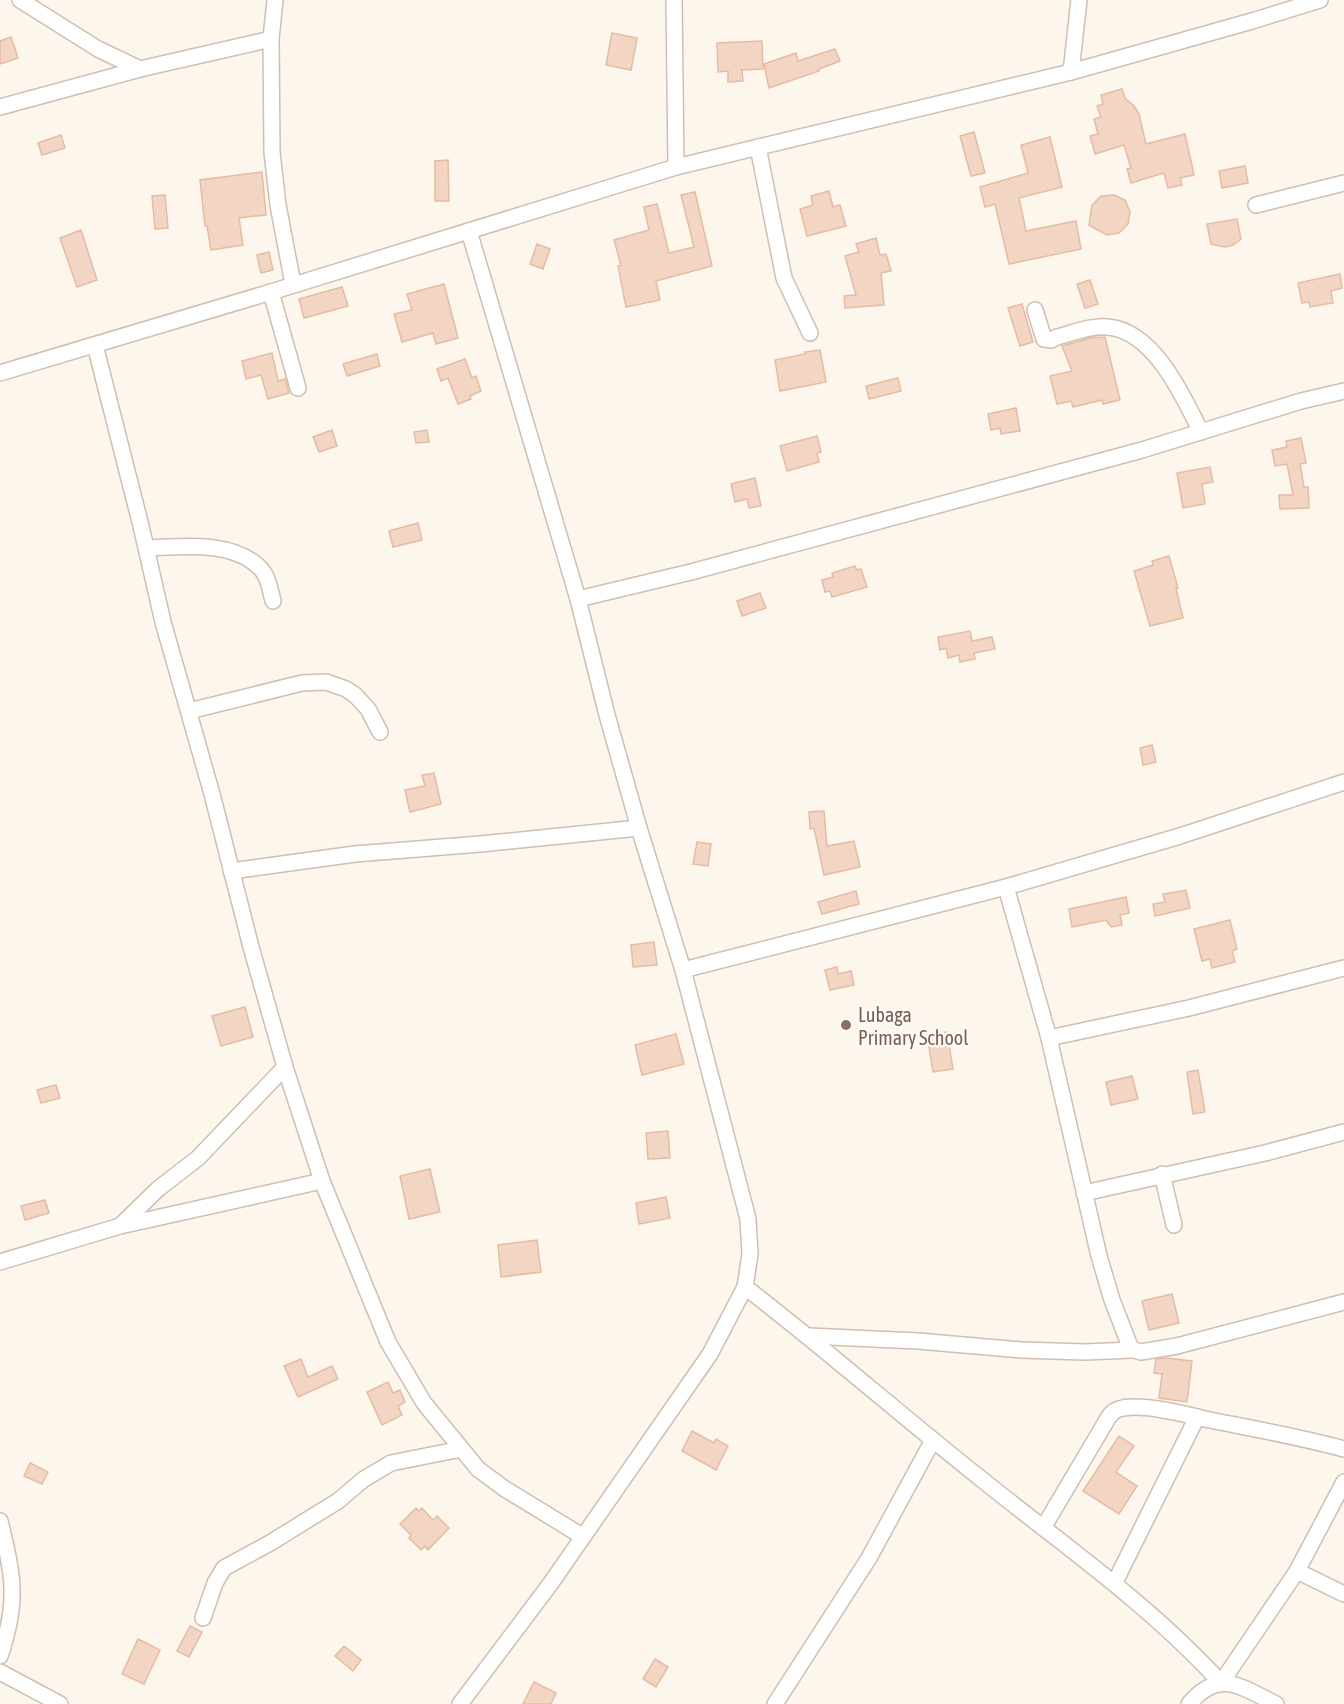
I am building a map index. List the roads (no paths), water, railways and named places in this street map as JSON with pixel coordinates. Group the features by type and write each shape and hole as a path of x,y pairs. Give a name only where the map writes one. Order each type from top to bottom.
{"street":[{"path":"20,0 98,49 140,69"},
{"path":"275,0 271,39 272,153 278,206 293,284"},
{"path":"674,0 676,167"},
{"path":"1071,72 1079,0"},
{"path":"0,373 676,167 1071,72 1320,0"},
{"path":"0,107 140,69 271,39"},
{"path":"758,147 784,278 810,333"},
{"path":"1256,205 1344,183"},
{"path":"460,1704 551,1583 710,1354 745,1287 750,1254 748,1219 683,970 639,828 607,715 578,599 469,231"},
{"path":"271,292 298,388"},
{"path":"1035,310 1044,339 1051,340 1098,327 1107,327 1119,329 1139,339 1179,387 1201,432"},
{"path":"95,345 163,622 285,1067 322,1181 388,1342 424,1403 478,1469 505,1489 582,1536"},
{"path":"578,599 691,572 1142,450 1301,401 1344,391"},
{"path":"146,548 196,546 225,550 242,556 260,567 269,584 273,601"},
{"path":"189,711 302,683 326,682 355,695 368,709 380,732"},
{"path":"683,970 1006,887 1180,836 1344,782"},
{"path":"231,871 355,854 639,828"},
{"path":"1006,887 1049,1038 1099,1256 1112,1300 1128,1343 1133,1350"},
{"path":"1049,1038 1189,1008 1344,968"},
{"path":"120,1226 158,1189 198,1158 285,1067"},
{"path":"1084,1193 1265,1153 1344,1132"},
{"path":"1162,1174 1174,1224"},
{"path":"0,1262 120,1226 322,1181"},
{"path":"745,1287 809,1336 1043,1528 1115,1582 1199,1658 1221,1683"},
{"path":"809,1336 918,1341 1021,1350 1151,1351 1344,1302"},
{"path":"1043,1528 1104,1425 1115,1410 1122,1408 1140,1407 1197,1417 1344,1449"},
{"path":"1115,1582 1197,1417"},
{"path":"775,1704 869,1558 933,1440"},
{"path":"203,1618 215,1583 224,1568 338,1501 364,1479 391,1463 460,1449"},
{"path":"1221,1683 1297,1571 1344,1482"},
{"path":"0,1521 13,1588 12,1615 0,1656"},
{"path":"1297,1571 1344,1594"},
{"path":"0,1672 60,1704"},
{"path":"1189,1704 1208,1686 1221,1683 1242,1688 1276,1704"}],"place":[{"name":"Lubaga Primary School","path":"846,1025"}]}
